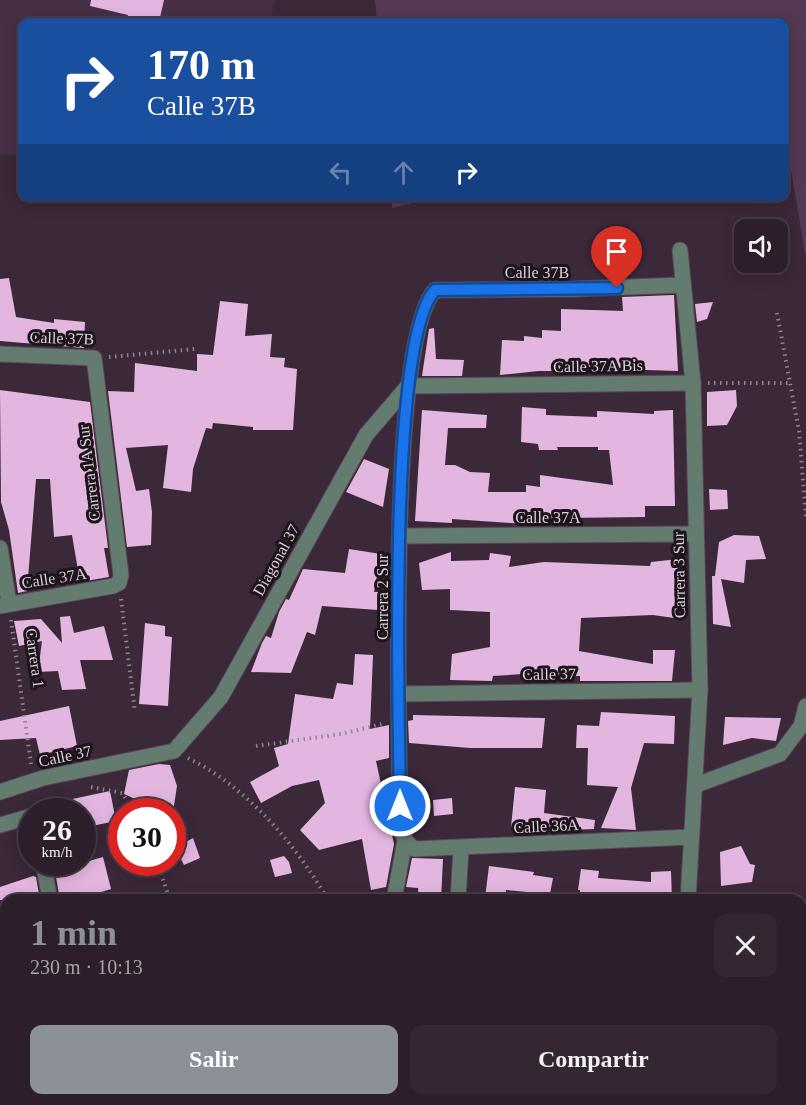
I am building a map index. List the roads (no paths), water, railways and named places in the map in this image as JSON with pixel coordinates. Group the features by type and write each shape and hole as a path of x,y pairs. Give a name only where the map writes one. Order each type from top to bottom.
{"street":[{"name":"Carrera 3 Sur","path":"680,250 693,383 700,690 688,894"},
{"name":"Calle 37B","path":"430,296 435,290 683,285"},
{"name":"Carrera 2 Sur","path":"395,894 405,840 400,827 400,536 408,387 424,306 430,296"},
{"name":"Calle 37B","path":"0,354 94,358"},
{"name":"Carrera 1A Sur","path":"94,358 121,566 116,584"},
{"name":"Calle 37A Bis","path":"408,387 693,383"},
{"name":"Diagonal 37","path":"174,751 221,697 366,435 408,387"},
{"name":"Calle 37A","path":"400,536 696,534"},
{"path":"0,548 5,604"},
{"name":"Calle 37A","path":"5,604 116,584"},
{"name":"Calle 37","path":"399,694 700,690"},
{"path":"696,785 780,754 801,726 806,706"},
{"name":"Calle 37","path":"0,792 43,778 174,751"},
{"path":"0,825 18,820"},
{"name":"Calle 36A","path":"405,840 414,849 461,849 691,837"},
{"path":"458,894 461,849"},
{"path":"46,876 49,894"}]}
